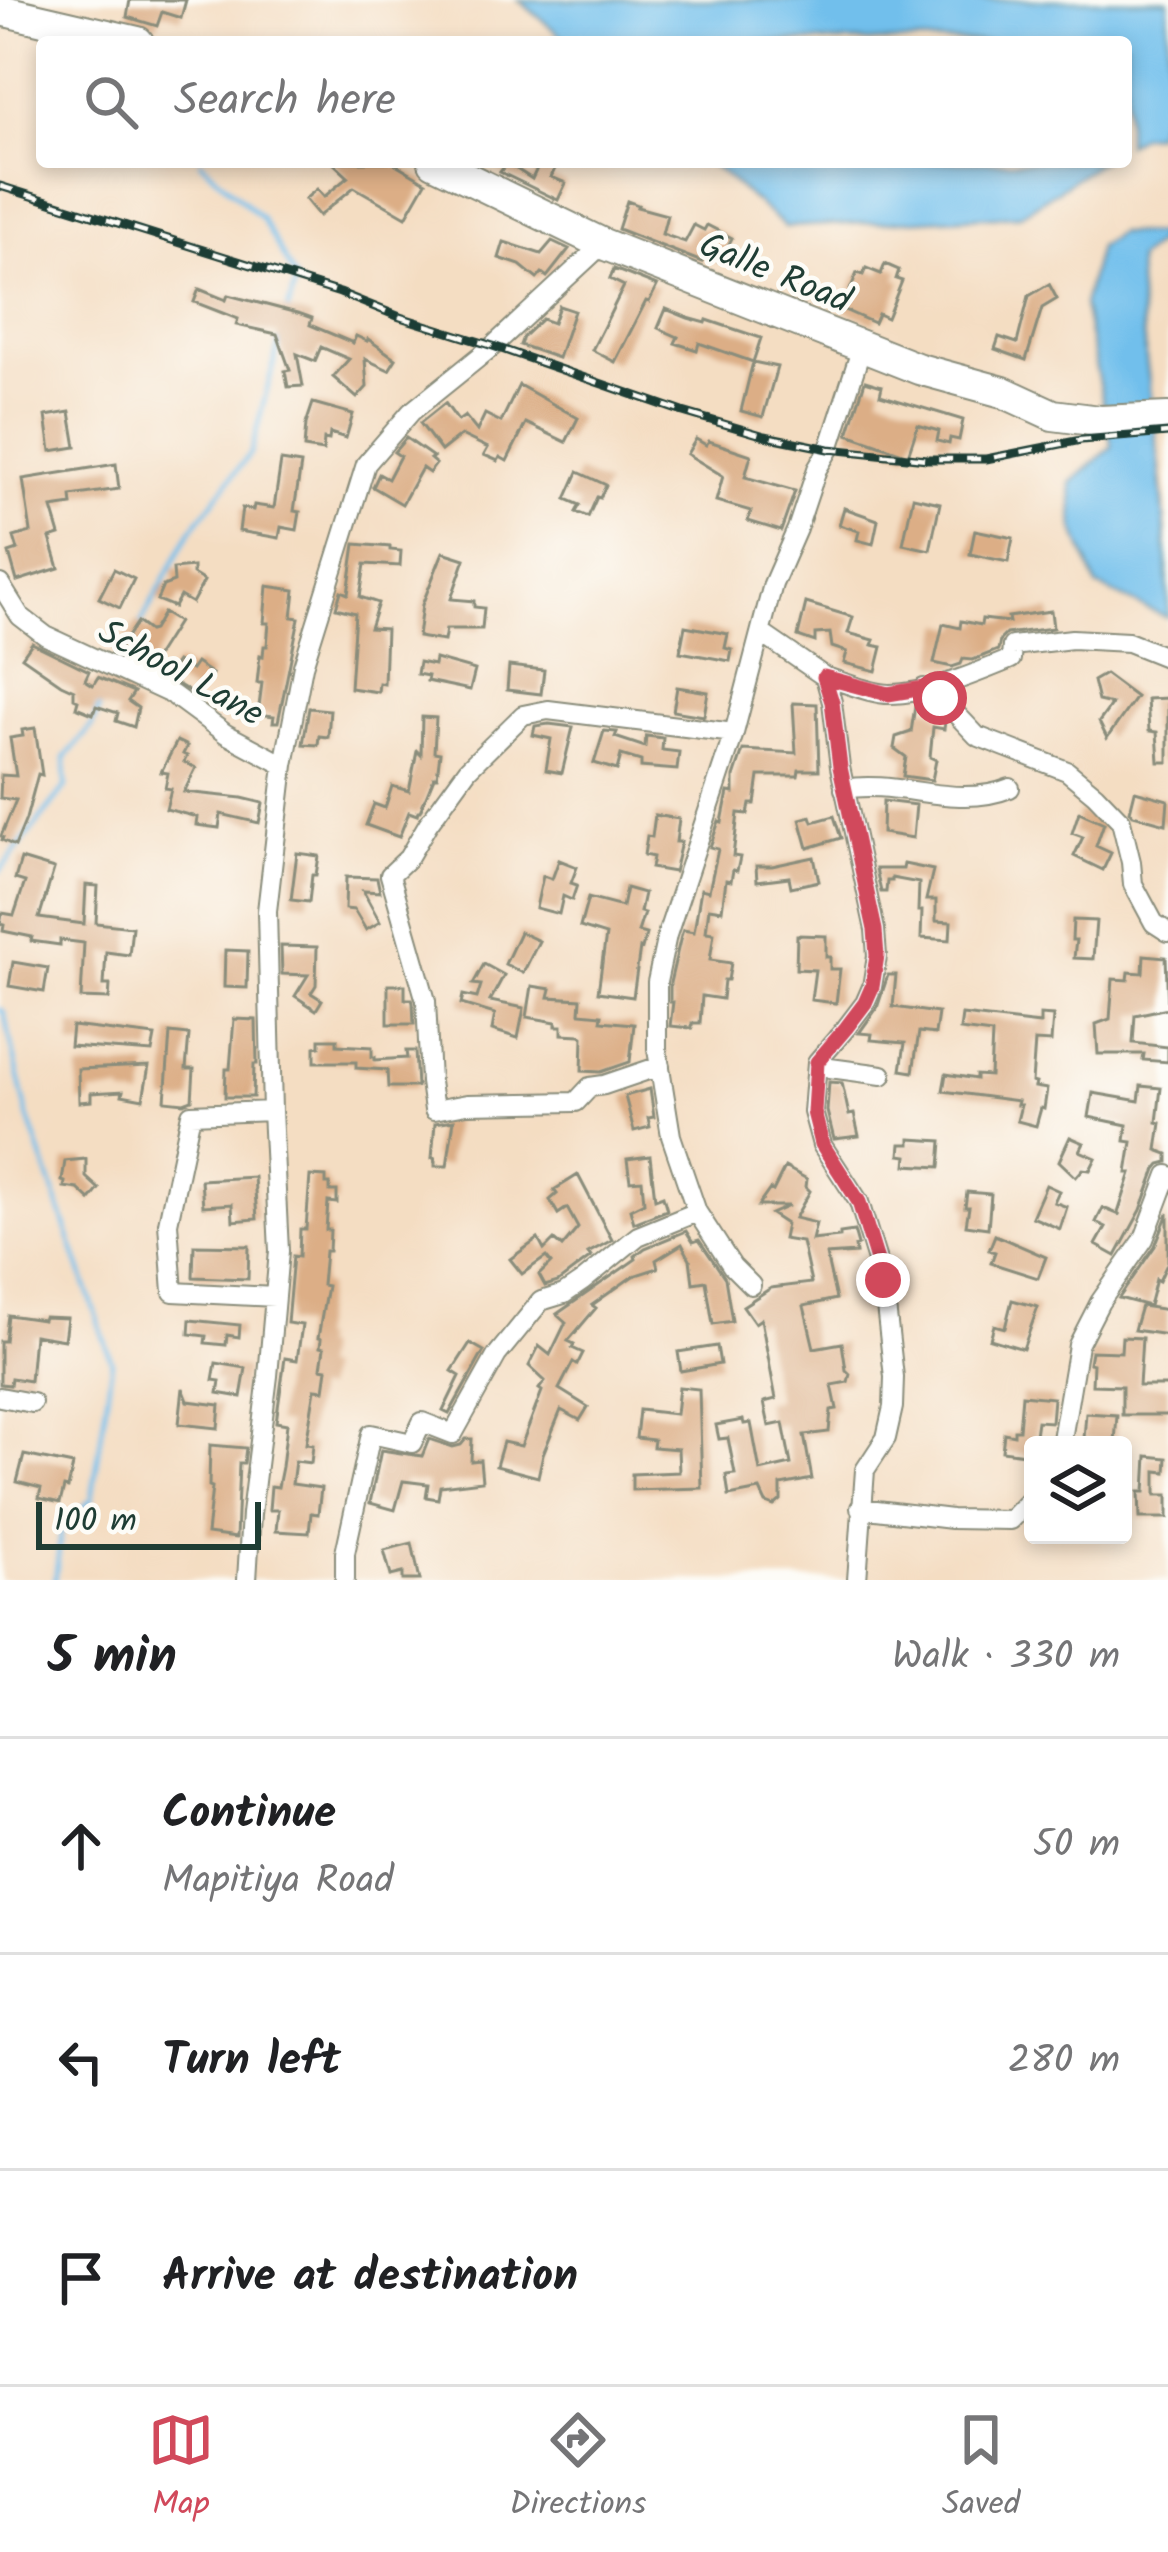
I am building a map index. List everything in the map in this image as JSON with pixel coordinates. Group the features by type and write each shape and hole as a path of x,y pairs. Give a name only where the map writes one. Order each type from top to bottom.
{"highway":[{"path":"7,7 115,36"},
{"name":"Galle Road","path":"446,168 603,244 919,369 1004,392 1053,415 1100,421 1166,418"}],"street":[{"path":"249,1579 251,1514 279,1251 267,911 284,765 303,666 366,464 411,412 493,346 603,244"},
{"path":"751,1285 731,1266 697,1213 670,1136 657,1049 657,982 734,733 773,584 829,448 862,346"},
{"name":"School Lane","path":"0,584 20,616 46,636 184,701 226,734 284,765"},
{"path":"761,633 824,677 888,694 983,671 1011,659 1012,646 1072,639 1128,642 1168,658"},
{"path":"824,677 877,956 865,1003 817,1062 814,1112 822,1144 859,1202 883,1280 894,1377 886,1438 866,1470 857,1580"},
{"path":"924,688 976,736 1067,771 1096,794 1121,821 1133,884 1154,922 1168,932"},
{"path":"660,1066 590,1087 576,1102 467,1104 434,1110 426,1000 390,875 408,858 468,769 523,715 548,710 734,733"},
{"path":"844,789 867,785 945,796 991,796 1010,788"},
{"path":"817,1062 882,1075"},
{"path":"272,1111 190,1114 167,1223 173,1292 275,1297"},
{"path":"1062,1436 1078,1345 1100,1302 1144,1239 1168,1174"},
{"path":"345,1580 345,1553 370,1434 412,1443 422,1422 453,1434 497,1355 541,1301 584,1281 638,1236 697,1213"},
{"path":"0,1397 32,1403"},
{"path":"860,1508 951,1519 1010,1520 1024,1505"}],"water":[{"path":"519,0 1168,0 1168,95 1155,134 1132,140 1132,36 561,36"},
{"path":"716,168 1090,168 1020,215 785,227"},
{"path":"1118,233 1168,234 1137,259 1162,493 1168,618 1097,586 1074,528 1071,483 1112,447 1083,305 1098,247"}],"building":[{"path":"130,0 186,0 181,18 162,12 157,26 127,17"},
{"path":"338,168 402,168 426,182 406,217 354,187 319,216 305,199 317,189 324,197 348,177"},
{"path":"515,168 532,179 537,168 555,168 551,177 566,183 558,200 500,172"},
{"path":"627,201 667,215 662,234 685,242 694,225 704,230 707,225 732,238 720,262 705,255 702,262 618,229"},
{"path":"552,241 569,249 547,277 542,273 537,279 520,265 499,258 504,242 541,254"},
{"path":"885,264 899,270 896,279 902,281 887,318 878,314 874,323 842,309 857,273 863,275 866,268 881,274"},
{"path":"614,269 657,286 615,362 592,350 624,286 610,279"},
{"path":"1049,284 1057,299 1042,308 1026,360 995,349 999,337 1017,343 1029,296"},
{"path":"199,289 226,300 228,295 301,314 312,318 310,325 353,343 356,336 368,339 396,359 389,370 365,359 367,387 357,398 333,377 349,359 321,347 315,361 297,354 303,386 288,387 285,371 290,370 277,334 236,325 238,319 194,302"},
{"path":"559,306 574,311 558,358 520,345 542,319 553,323"},
{"path":"666,309 761,338 753,362 699,343 697,350 675,343 678,337 658,328"},
{"path":"753,362 777,367 763,417 741,411"},
{"path":"865,381 882,386 880,395 963,420 959,440 937,441 939,431 918,425 908,455 848,434"},
{"path":"519,385 578,418 566,442 526,423 507,461 500,457 498,461 484,455 488,448 461,435 441,451 420,423 445,403 458,421 465,416 477,431 485,414 501,422"},
{"path":"313,403 353,414 346,438 330,433 323,451 304,448"},
{"path":"70,412 76,447 51,451 46,416"},
{"path":"406,438 436,464 429,473 422,468 402,504 373,487 379,474 388,479 400,456 394,452"},
{"path":"696,439 751,455 745,477 795,491 781,531 748,521 751,511 716,501 723,476 687,454"},
{"path":"281,461 301,464 294,511 300,512 297,530 281,527 279,538 239,531 242,508 274,508"},
{"path":"116,464 119,489 71,496 72,505 52,508 60,535 50,538 59,568 17,581 9,553 18,550 14,537 31,532 23,479"},
{"path":"578,472 606,485 588,517 576,512 580,505 566,499"},
{"path":"913,497 940,503 930,550 903,544"},
{"path":"844,508 878,520 873,544 857,540 859,531 839,525"},
{"path":"975,530 1013,538 1008,562 970,554"},
{"path":"355,544 401,551 400,566 365,564 360,597 378,603 370,628 386,629 384,684 379,683 378,692 350,688 355,613 336,608 341,591 348,594"},
{"path":"443,552 465,559 451,599 474,601 474,607 484,608 482,629 446,629 444,641 418,637 422,605"},
{"path":"193,567 193,574 204,581 192,603 180,596 174,607 157,600 163,586 174,582 173,569"},
{"path":"114,569 134,579 120,608 99,598"},
{"path":"267,586 295,590 292,617 299,618 278,722 273,722 274,716 258,714 260,655 267,646 269,623 264,623"},
{"path":"806,603 853,617 848,633 882,647 876,671 844,663 847,652 832,647 830,633 815,634 815,642 798,636"},
{"path":"1051,611 1053,628 1006,634 998,650 963,659 952,667 934,663 943,624 960,628 961,621 1009,622 1008,617"},
{"path":"163,613 178,622 150,666 141,660 137,664 118,650 137,622 153,630"},
{"path":"685,626 728,634 725,648 732,650 730,661 680,652"},
{"path":"32,643 89,671 85,680 93,685 98,677 134,692 128,701 138,708 134,727 116,721 118,713 96,706 93,714 76,707 74,690 22,657"},
{"path":"435,659 475,670 470,690 427,681 428,676 417,674 419,662 434,665"},
{"path":"177,662 191,670 196,663 212,674 197,696 166,677"},
{"path":"509,666 544,670 541,694 507,690"},
{"path":"1105,674 1136,697 1107,738 1099,722 1112,704 1098,701 1093,681"},
{"path":"677,687 708,692 704,716 673,711"},
{"path":"1168,698 1168,762 1159,762 1157,732 1149,731 1147,699"},
{"path":"793,703 817,704 819,770 799,770 798,776 759,776 755,804 750,804 748,814 738,813 733,856 740,857 737,871 733,870 731,881 726,880 722,910 709,908 706,932 714,933 710,960 731,963 722,999 702,996 700,1023 692,1023 692,1028 670,1026 670,983 681,936 683,930 694,932 701,889 709,891 718,849 710,847 722,822 728,792 734,793 743,750 796,753"},
{"path":"915,706 933,709 945,722 944,729 933,727 930,757 936,760 932,780 903,776 906,757 894,748 896,737 911,732"},
{"path":"309,708 330,710 328,737 319,736 318,745 303,744"},
{"path":"422,717 436,718 437,777 417,815 409,812 399,837 366,825 374,804 385,808 392,786 409,791 417,751 421,755"},
{"path":"535,726 573,727 562,773 546,770 551,739 533,735"},
{"path":"35,728 42,775 38,774 15,846 1,836 16,800 0,798 1,775 16,776 10,738"},
{"path":"604,731 617,732 615,737 645,747 646,736 663,738 662,750 679,752 677,770 641,767 641,761 621,755 617,770 594,763"},
{"path":"177,741 187,746 184,762 196,768 184,792 263,803 259,823 221,814 219,828 196,825 197,817 166,809 171,789 165,788 168,773 161,772"},
{"path":"1135,791 1168,800 1166,824 1133,815"},
{"path":"883,801 916,805 913,838 882,833"},
{"path":"1079,812 1104,823 1096,846 1111,853 1103,870 1074,856 1083,837 1072,833"},
{"path":"655,815 679,819 676,842 681,842 674,872 651,868 653,857 644,855"},
{"path":"811,816 813,822 834,816 841,838 808,848 800,819"},
{"path":"297,853 319,856 309,902 291,900"},
{"path":"814,857 819,881 791,887 789,877 757,881 756,866"},
{"path":"21,859 54,869 39,918 84,924 86,885 98,886 96,923 132,927 129,955 106,952 104,985 110,985 109,999 81,998 84,943 31,941 32,937 3,931 2,913 14,915 25,882 15,879"},
{"path":"559,860 577,867 571,883 577,885 572,900 563,896 559,914 536,908 543,876 552,879"},
{"path":"904,864 933,870 926,900 936,900 936,921 951,922 950,940 921,938 919,883 892,878 886,892 881,892 876,869 903,869"},
{"path":"346,877 377,878 380,892 363,891 380,922 366,930 354,910 345,909"},
{"path":"626,888 644,893 638,932 646,934 633,997 598,992 606,935 580,927 588,898 622,907"},
{"path":"1073,920 1096,921 1093,959 1074,958"},
{"path":"520,932 539,941 523,973 505,964"},
{"path":"797,935 826,936 830,969 840,969 836,1003 811,1000 815,970 796,969"},
{"path":"281,946 317,947 316,985 311,993 322,1000 316,1010 295,996 308,975 282,974"},
{"path":"225,950 248,951 247,988 224,987"},
{"path":"1144,955 1166,957 1168,1008 1135,1015 1133,1043 1168,1047 1168,1062 1143,1060 1144,1054 1098,1054 1096,1024 1110,1019 1113,979 1128,980 1129,972 1143,973"},
{"path":"13,962 48,968 44,992 9,986"},
{"path":"484,964 504,975 490,1001 524,1008 518,1038 492,1030 495,1014 461,1004 463,995 477,998 481,985 473,984"},
{"path":"888,975 896,975 893,1007 938,1013 935,1034 919,1032 913,1072 901,1070 905,1043 871,1040 872,1034 859,1033 877,1008"},
{"path":"388,985 405,985 405,999 413,1003 414,1024 388,1024"},
{"path":"532,986 551,989 549,997 581,999 580,1013 602,1015 601,1021 634,1024 630,1062 601,1072 582,1071 583,1037 562,1034 556,1022 527,1017"},
{"path":"962,1015 1040,1024 1040,1015 1053,1016 1051,1042 1035,1041 1032,1082 1047,1089 1036,1126 1017,1121 1018,1101 943,1091 946,1074 976,1079 976,1075 990,1076 992,1034 960,1030"},
{"path":"234,1019 256,1020 253,1097 225,1097"},
{"path":"72,1026 155,1036 152,1052 70,1046"},
{"path":"170,1033 189,1035 186,1069 194,1069 192,1100 184,1103 165,1101"},
{"path":"320,1039 372,1047 375,1060 407,1058 406,1051 415,1051 417,1087 388,1087 387,1070 356,1068 356,1062 315,1062"},
{"path":"149,1066 143,1099 122,1095 123,1091 91,1093 91,1101 79,1102 78,1069"},
{"path":"829,1082 842,1083 859,1136 834,1139 827,1111"},
{"path":"1141,1086 1161,1088 1157,1150 1168,1154 1168,1162 1156,1169 1116,1256 1096,1245 1106,1227 1096,1222 1103,1208 1120,1215 1131,1173 1127,1173 1132,1142 1125,1141 1127,1125 1089,1117 1093,1093 1139,1101"},
{"path":"650,1089 654,1117 648,1118 650,1127 634,1131 625,1096"},
{"path":"454,1120 447,1166 435,1166 435,1123"},
{"path":"1070,1137 1084,1143 1080,1151 1096,1158 1090,1170 1083,1169 1076,1177 1059,1161"},
{"path":"910,1139 942,1141 940,1167 906,1165 901,1144 910,1144"},
{"path":"650,1156 655,1199 663,1196 667,1210 634,1223 630,1209 644,1202 642,1180 630,1181 627,1159"},
{"path":"86,1159 86,1177 99,1189 90,1200 78,1189 64,1187 62,1181 65,1161"},
{"path":"785,1167 807,1179 810,1191 795,1218 816,1223 812,1240 854,1231 858,1245 856,1253 826,1255 836,1299 804,1306 814,1348 842,1343 850,1374 848,1382 832,1385 837,1409 831,1410 829,1432 804,1435 812,1479 781,1485 781,1500 774,1506 766,1503 760,1490 729,1496 726,1475 735,1474 728,1438 719,1439 716,1425 751,1423 760,1471 791,1464 783,1423 769,1426 764,1402 776,1399 761,1319 755,1323 743,1306 771,1288 811,1283 802,1242 783,1239 786,1224 771,1214 789,1206 758,1206 773,1191"},
{"path":"578,1175 612,1240 588,1253 591,1257 558,1282 545,1286 539,1275 551,1263 546,1257 522,1274 510,1259 538,1239 544,1250 554,1240 562,1247 578,1228 567,1208 558,1214 550,1200 557,1194 554,1190"},
{"path":"310,1176 326,1177 330,1191 337,1191 337,1203 328,1202 329,1251 325,1251 322,1285 327,1286 318,1338 324,1348 321,1368 327,1369 324,1390 315,1389 306,1444 313,1445 311,1463 295,1461 292,1484 321,1488 318,1514 311,1513 309,1533 276,1531 278,1510 269,1510 271,1486 278,1487 287,1424 276,1422 285,1358 297,1360 302,1325 287,1323 293,1256 299,1257 300,1229 306,1229"},
{"path":"254,1177 257,1219 233,1221 232,1204 203,1206 201,1180"},
{"path":"1046,1185 1059,1191 1054,1202 1067,1207 1060,1229 1032,1217"},
{"path":"967,1192 991,1194 988,1228 966,1225"},
{"path":"1168,1213 1168,1262 1159,1281 1156,1279 1149,1306 1119,1298 1155,1246"},
{"path":"686,1231 693,1242 699,1240 725,1278 732,1321 713,1324 706,1281 693,1283 690,1259 682,1244 656,1260 658,1268 633,1276 592,1305 596,1308 568,1341 583,1353 559,1389 588,1407 580,1420 561,1410 538,1477 496,1466 503,1442 521,1446 545,1381 529,1366 539,1346 550,1355 566,1322 557,1314 645,1248"},
{"path":"995,1235 1046,1257 1038,1278 991,1263 995,1252 989,1250"},
{"path":"194,1245 249,1246 248,1279 193,1277"},
{"path":"1012,1300 1038,1307 1023,1349 990,1339 994,1325 1005,1328"},
{"path":"1141,1306 1168,1310 1168,1335 1134,1330"},
{"path":"8,1315 67,1318 64,1340 34,1335 30,1381 11,1378 10,1385 0,1384 0,1341 5,1341"},
{"path":"190,1320 240,1325 239,1337 227,1335 226,1345 205,1343 206,1336 189,1334"},
{"path":"1122,1337 1142,1338 1139,1386 1168,1386 1168,1415 1122,1415 1122,1386 1092,1385 1091,1351 1121,1352"},
{"path":"470,1343 484,1351 449,1414 443,1411 460,1376 452,1371"},
{"path":"717,1346 720,1364 681,1371 678,1352"},
{"path":"216,1363 246,1368 241,1397 218,1393 220,1381 213,1380"},
{"path":"679,1387 699,1389 702,1488 632,1490 632,1474 679,1472 678,1449 653,1447 654,1440 636,1438 639,1410 676,1414"},
{"path":"183,1388 188,1401 220,1405 218,1428 179,1424"},
{"path":"1022,1395 1053,1398 1051,1422 1037,1421 1035,1436 1024,1436 1024,1454 1002,1451 1004,1433 1014,1435 1019,1430"},
{"path":"1086,1413 1117,1415 1115,1436 1084,1436"},
{"path":"429,1439 453,1447 472,1439 471,1461 480,1460 482,1481 440,1486 438,1499 426,1497 428,1484 403,1481 395,1510 370,1503 381,1450 422,1456"},
{"path":"210,1445 246,1448 244,1463 239,1463 236,1538 207,1534"},
{"path":"24,1455 73,1465 60,1503 39,1498 41,1488 17,1482"},
{"path":"1147,1456 1167,1458 1166,1472 1156,1471 1156,1495 1168,1495 1168,1518 1140,1518 1139,1492 1145,1492"},
{"path":"412,1543 420,1580 403,1580 403,1573 391,1576 384,1550"}],"waterway":[{"path":"207,168 262,219 296,280 286,317"},
{"path":"139,627 190,532 251,452 280,339"},
{"path":"0,871 66,787 65,758 92,726 102,701"},
{"path":"0,1009 28,1116 112,1362 92,1499 62,1526 55,1580"}],"railway":[{"path":"0,186 340,293 400,317 765,436 829,449 927,459 986,459 1081,440 1168,433"}],"route":[{"path":"883,1280 859,1202 822,1144 814,1112 817,1062 865,1003 877,956 824,677 888,694 924,688 940,698"}]}
